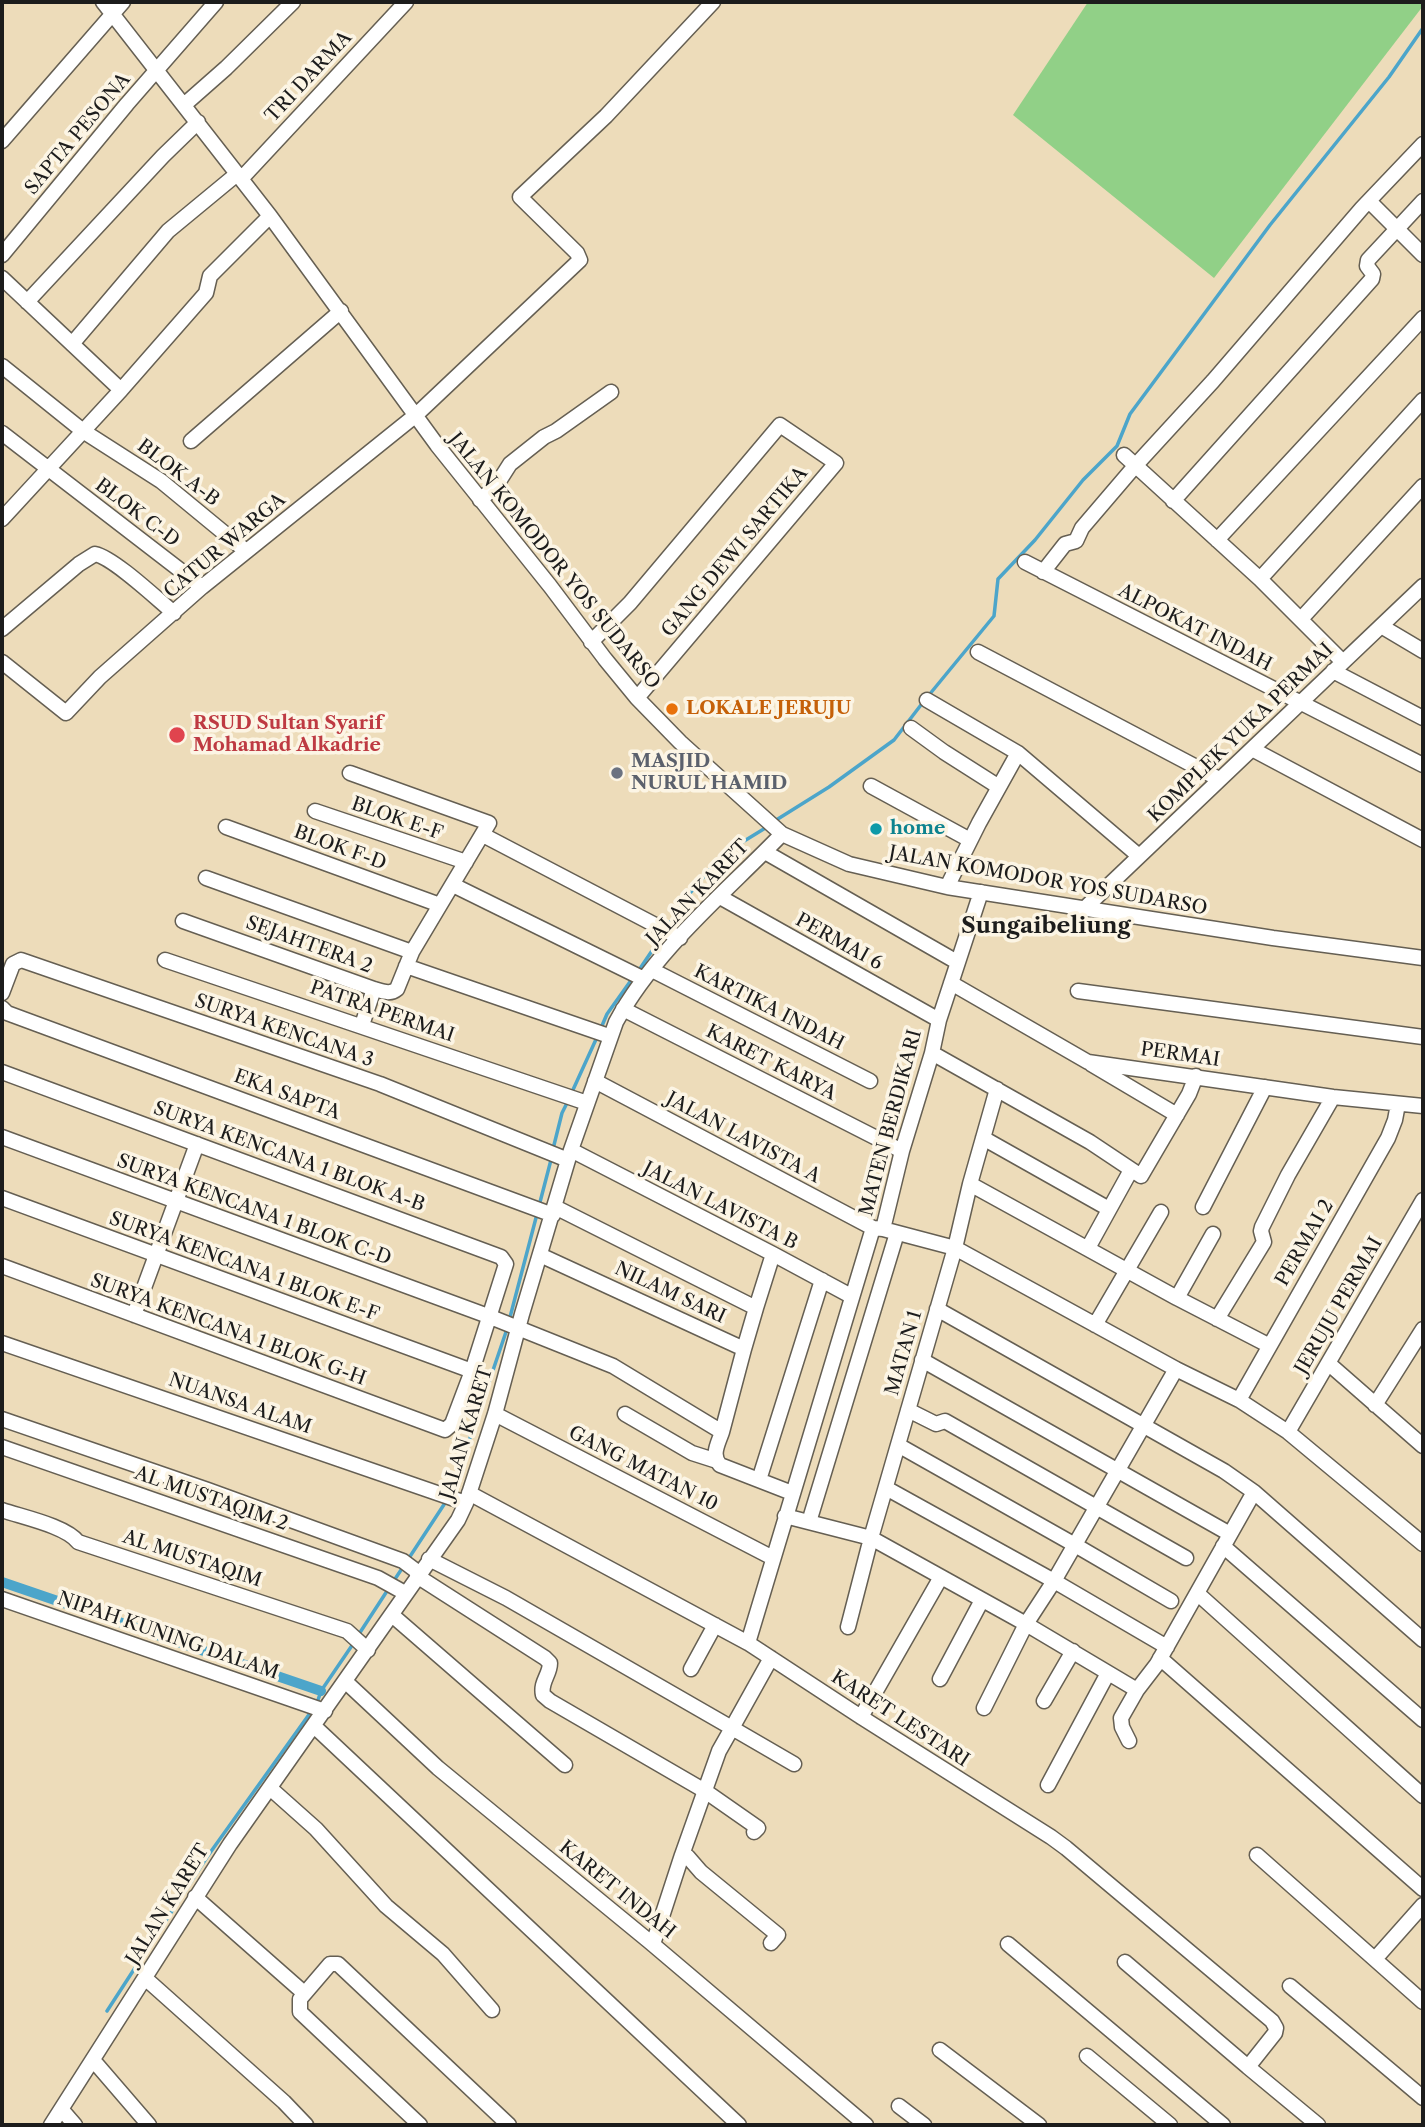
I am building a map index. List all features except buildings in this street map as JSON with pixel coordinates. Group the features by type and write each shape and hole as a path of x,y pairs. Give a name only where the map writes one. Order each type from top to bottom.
{"street":[{"name":"JALAN KOMODOR YOS SUDARSO","path":"103,2 270,216 415,415 591,642 637,698 680,742 782,833 849,864 947,887 1273,938 1423,958"},
{"path":"3,138 123,2"},
{"name":"SAPTA PESONA","path":"2,255 216,2"},
{"path":"184,105 293,2"},
{"name":"TRI DARMA","path":"72,344 168,231 239,177 406,2"},
{"name":"CATUR WARGA","path":"2,662 65,713 100,677 202,587 415,415 580,260 578,253 520,197 614,107 713,2"},
{"path":"27,302 114,207 198,122"},
{"path":"1043,572 1063,546 1076,541 1082,528 1130,460 1213,381 1369,201 1423,144"},
{"path":"1369,201 1423,255"},
{"path":"1173,501 1372,279 1373,274 1367,266 1368,260 1423,201"},
{"path":"4,512 48,470 121,390 206,293 210,276 270,216"},
{"path":"2,278 121,390"},
{"path":"191,441 341,312"},
{"path":"1217,540 1423,318"},
{"name":"BLOK A-B","path":"2,366 83,430 161,481 246,551"},
{"path":"480,500 492,492 510,464 611,392"},
{"path":"1260,579 1423,400"},
{"name":"GANG DEWI SARTIKA","path":"591,642 630,603 780,425 836,463 637,698"},
{"name":"BLOK C-D","path":"2,433 202,587"},
{"path":"1130,460 1301,619 1338,666 1423,718"},
{"path":"1301,619 1423,486"},
{"path":"2,629 94,554 101,555 114,564 174,613"},
{"name":"ALPOKAT INDAH","path":"1025,562 1423,765"},
{"name":"KOMPLEK YUKA PERMAI","path":"1085,908 1423,586"},
{"path":"1381,626 1423,651"},
{"path":"978,652 1219,779"},
{"path":"927,700 1018,753 1139,856"},
{"path":"911,728 999,787"},
{"path":"1252,749 1423,840"},
{"path":"947,887 970,839 1018,753"},
{"path":"351,773 487,821 489,826 409,959"},
{"path":"871,786 970,839"},
{"name":"BLOK E-F","path":"315,811 466,863"},
{"name":"BLOK F-D","path":"226,827 440,905"},
{"name":"JALAN KARET","path":"51,2125 195,1897 323,1710 346,1682 366,1649 392,1615 402,1591 458,1520 495,1414 515,1327 540,1255 584,1102 595,1081 607,1035 645,976 677,936 720,897 782,833"},
{"path":"483,835 677,936"},
{"path":"765,852 957,962"},
{"name":"SEJAHTERA 2","path":"206,877 607,1035"},
{"name":"KARTIKA INDAH","path":"453,884 622,968 645,976 870,1081"},
{"name":"MATEN BERDIKARI","path":"748,1643 851,1296 884,1230 902,1151 932,1053 939,1020 981,892"},
{"name":"PERMAI 6","path":"720,897 939,1020"},
{"name":"SEJAHTERA 2","path":"183,921 374,989 394,992 409,959"},
{"name":"SURYA KENCANA 3","path":"2,993 13,964 21,960 380,1084 541,1150 567,1156"},
{"name":"PATRA PERMAI","path":"165,960 584,1102"},
{"name":"PERMAI","path":"951,983 1088,1062 1333,1097 1423,1106"},
{"path":"362,1026 374,989"},
{"path":"1078,991 1423,1037"},
{"name":"KARET KARYA","path":"623,1009 902,1151"},
{"name":"EKA SAPTA","path":"4,1011 552,1211 756,1308"},
{"path":"932,1053 1090,1142 1141,1176 1177,1115 1196,1076"},
{"path":"1088,1062 1177,1115"},
{"name":"SURYA KENCANA 1 BLOK A-B","path":"2,1072 506,1261 491,1317 452,1424 448,1429 440,1430"},
{"name":"JALAN LAVISTA A","path":"595,1081 884,1230 956,1248 1239,1400 1288,1433 1421,1537"},
{"path":"1203,1207 1265,1087"},
{"name":"MATAN 1","path":"848,1627 871,1538 956,1248 970,1184 997,1088"},
{"path":"1217,1320 1264,1242 1262,1227 1288,1175 1333,1097"},
{"name":"PERMAI 2","path":"1239,1400 1388,1138 1398,1104"},
{"name":"SURYA KENCANA 1 BLOK C-D","path":"2,1137 491,1317 613,1366 722,1432"},
{"path":"983,1138 1109,1209"},
{"path":"134,1315 197,1144"},
{"name":"JALAN LAVISTA B","path":"567,1156 773,1254 851,1296"},
{"path":"1088,1248 1131,1170"},
{"path":"970,1184 1217,1320 1268,1345"},
{"name":"SURYA KENCANA 1 BLOK E-F","path":"2,1198 472,1371"},
{"name":"JERUJU PERMAI","path":"1288,1433 1423,1200"},
{"path":"1095,1325 1161,1212"},
{"path":"809,1522 884,1230"},
{"path":"1177,1298 1213,1234"},
{"name":"NILAM SARI","path":"540,1255 744,1349 773,1254"},
{"name":"SURYA KENCANA 1 BLOK G-H","path":"2,1266 440,1430"},
{"path":"759,1480 822,1280"},
{"path":"937,1309 1224,1471 1254,1492 1423,1640"},
{"path":"1375,1405 1422,1334"},
{"name":"NUANSA ALAM","path":"2,1343 438,1493 466,1499"},
{"path":"744,1349 715,1452 717,1461 720,1465 792,1493"},
{"path":"922,1360 1118,1471 1227,1540 1423,1720"},
{"path":"1328,1363 1423,1446"},
{"path":"984,1708 1026,1624 1054,1581 1177,1368"},
{"path":"908,1410 936,1424 945,1421 1186,1558"},
{"path":"625,1413 692,1453 717,1461"},
{"name":"GANG MATAN 10","path":"495,1414 773,1558"},
{"path":"2,1419 403,1561 545,1658 551,1668 541,1687 543,1695 705,1791 758,1828 754,1832"},
{"path":"898,1445 1171,1601"},
{"name":"AL MUSTAQIM 2","path":"2,1447 378,1578 402,1591"},
{"path":"886,1488 1054,1581 1164,1652 1423,1889"},
{"path":"1129,1741 1121,1718 1164,1652 1254,1492"},
{"name":"KARET LESTARI","path":"466,1499 748,1643 1066,1848 1272,2021 1276,2028 1275,2034 1248,2067"},
{"name":"AL MUSTAQIM","path":"2,1510 62,1530 78,1542 347,1631 366,1649"},
{"path":"785,1516 871,1538 1026,1624 1137,1690"},
{"path":"429,1559 506,1598 794,1764"},
{"path":"860,1717 941,1577"},
{"path":"1197,1593 1420,1788"},
{"name":"NIPAH KUNING DALAM","path":"2,1599 323,1710"},
{"path":"940,1679 982,1600"},
{"path":"392,1615 565,1765"},
{"path":"691,1669 715,1625"},
{"path":"1044,1701 1073,1651"},
{"path":"653,1944 719,1751 771,1658"},
{"path":"1048,1786 1108,1673"},
{"name":"KARET INDAH","path":"346,1682 438,1768 653,1944 866,2125"},
{"path":"314,1726 739,2125"},
{"path":"270,1788 323,1836 386,1906 443,1954 492,2010"},
{"path":"682,1855 688,1857 701,1872 778,1935 771,1943"},
{"path":"1257,1855 1423,2002"},
{"path":"195,1897 304,1993"},
{"path":"1374,1959 1423,1905"},
{"path":"1008,1944 1223,2125"},
{"path":"1125,1962 1318,2125"},
{"path":"420,2125 300,2011 298,2003 304,1993 330,1964 338,1964 509,2125"},
{"path":"145,1978 284,2102 306,2125"},
{"path":"1290,1986 1423,2098"},
{"path":"940,2050 1039,2125"},
{"path":"1087,2056 1170,2125"},
{"path":"93,2060 149,2125"},
{"path":"899,2106 924,2125"},
{"path":"62,2110 75,2125"}],"green space":[{"path":"1088,2 1423,2 1423,6 1214,278 1013,115"}],"waterway":[{"path":"929,695 994,616 998,579 1035,540 1083,480 1117,446 1130,414 1270,225 1389,77 1423,28"},
{"path":"773,822 829,787 894,740 924,701"},
{"path":"668,926 690,893 723,854 767,827"},
{"path":"637,973 664,933"},
{"path":"601,1028 607,1014 632,979"},
{"path":"572,1092 598,1035"},
{"path":"553,1149 562,1113 569,1099"},
{"path":"539,1206 552,1156"},
{"path":"509,1321 537,1214"},
{"path":"451,1494 507,1329"},
{"path":"407,1561 447,1500"},
{"path":"393,1582 403,1567"},
{"path":"2,1582 321,1691"},
{"path":"359,1634 389,1588"},
{"path":"317,1703 321,1691 353,1644"},
{"path":"107,2011 207,1857 313,1709"}],"place":[{"name":"LOKALE JERUJU","path":"672,709"},
{"name":"RSUD Sultan Syarif Mohamad Alkadrie","path":"177,735"},
{"name":"MASJID NURUL HAMID","path":"617,773"},
{"name":"home","path":"876,829"}],"district":[{"name":"Sungaibeliung","path":"1046,926"}]}
